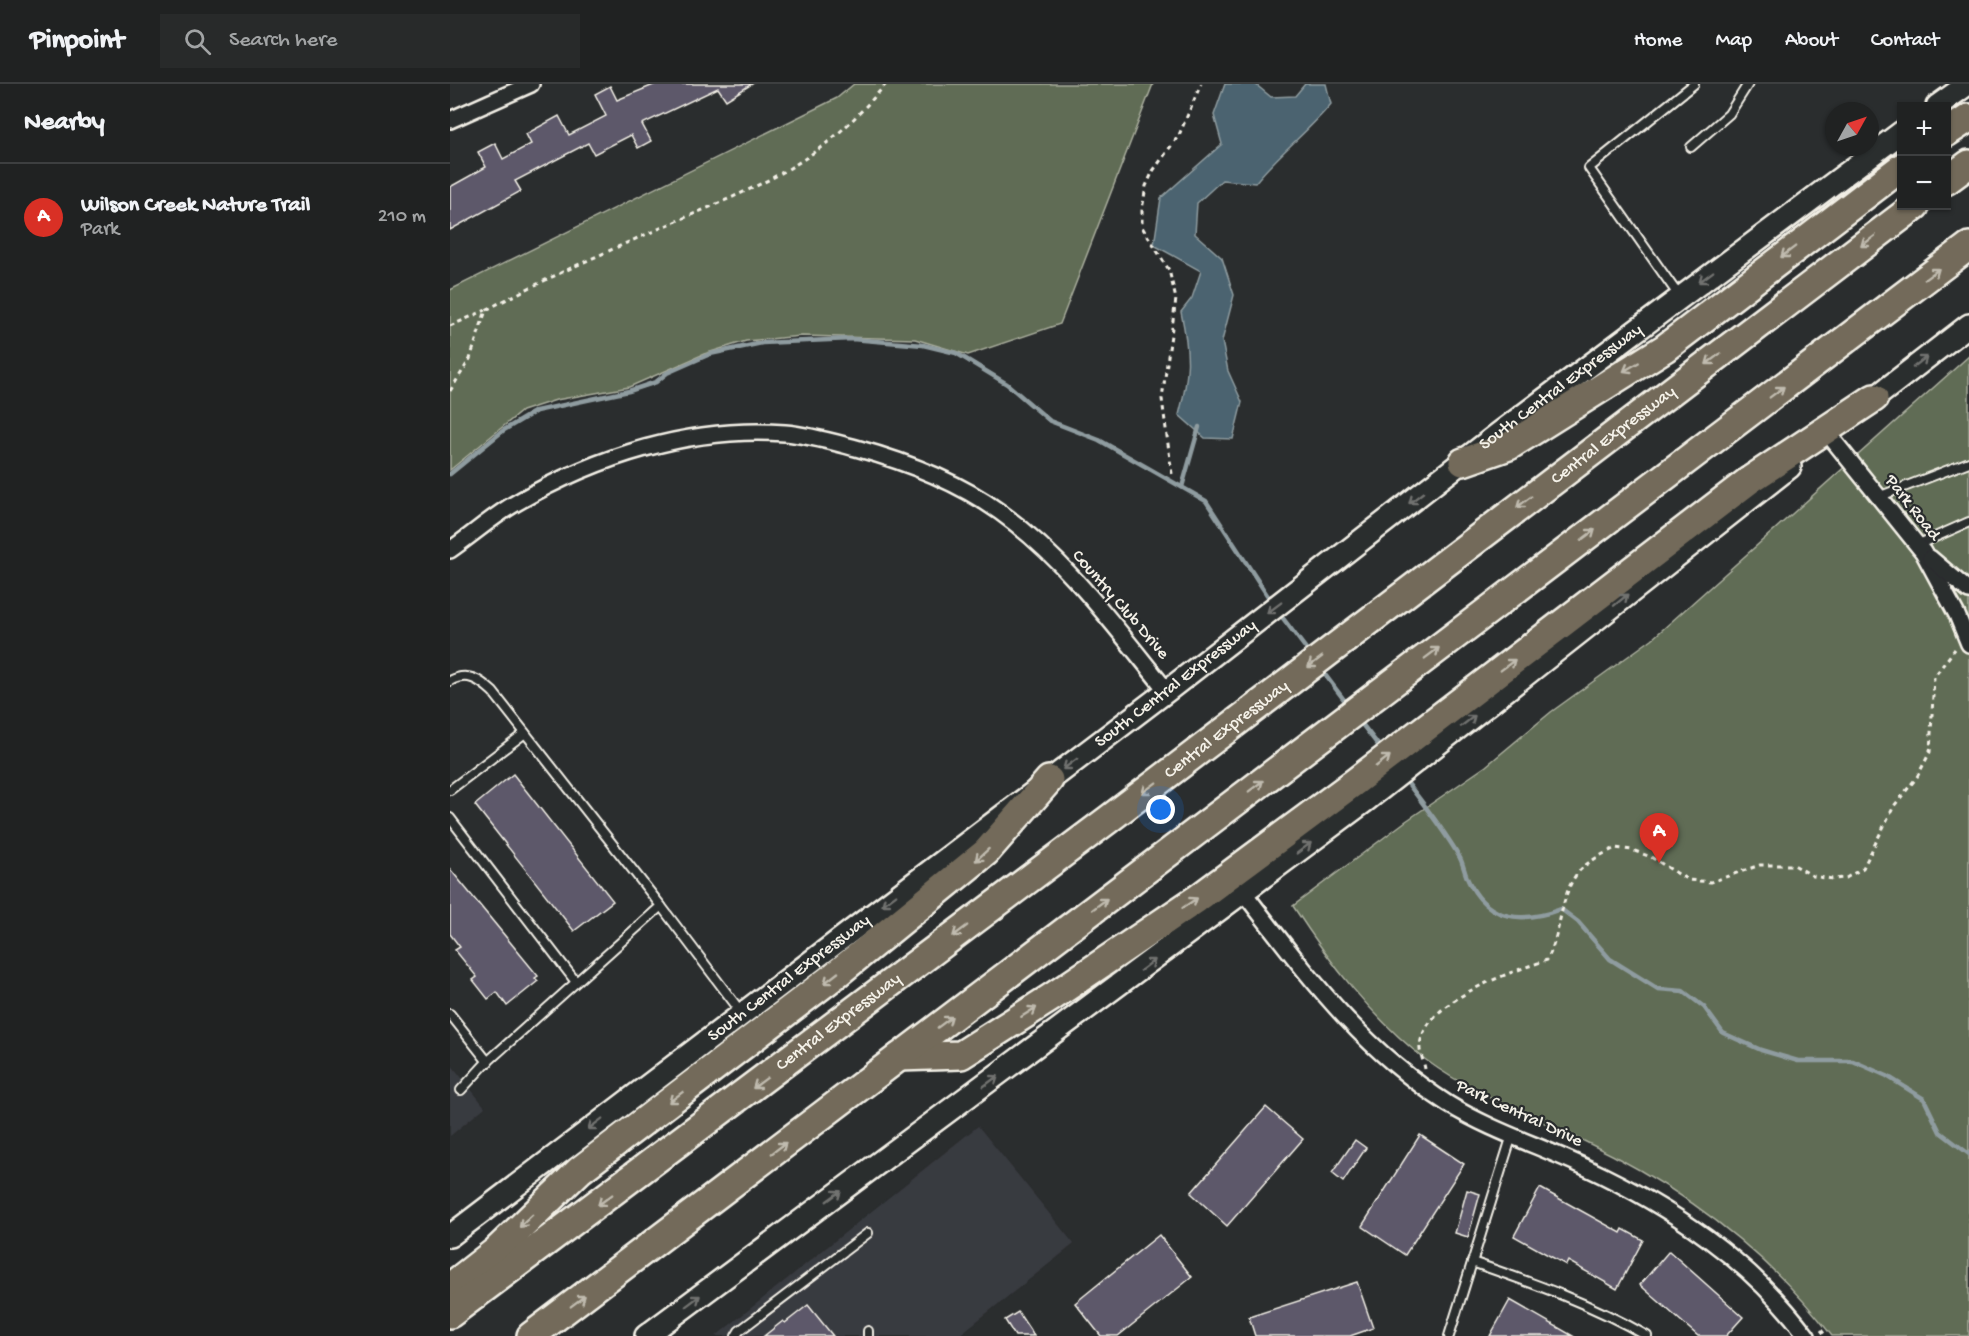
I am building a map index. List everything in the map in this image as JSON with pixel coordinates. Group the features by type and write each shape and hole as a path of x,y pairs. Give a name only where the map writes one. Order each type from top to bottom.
{"highway":[{"path":"1951,130 1969,118"},
{"path":"1951,178 1969,164"},
{"path":"1463,462 1509,446 1665,348 1897,171"},
{"name":"Central Expressway","path":"450,1314 626,1185 1910,210"},
{"path":"531,1336 1969,246"},
{"path":"898,1057 961,1055 1361,791 1750,480 1874,398"},
{"path":"450,1287 496,1251 580,1170 834,976 986,852 1049,780"}],"main road":[{"path":"1942,102 1968,84"},
{"name":"South Central Expressway","path":"450,1236 741,1012 1167,691 1679,297 1897,136"},
{"path":"1417,748 1969,325"},
{"path":"652,1334 786,1230 1049,1039 1244,893 1361,791"}],"street":[{"path":"450,120 531,84"},
{"name":"Country Club Drive","path":"450,550 514,504 546,486 592,466 660,444 729,433 786,433 828,441 913,465 977,496 1002,513 1056,559 1083,587 1167,691"},
{"name":"Park Road","path":"1828,435 1920,548 1957,615 1967,641"},
{"path":"1920,548 1969,591"},
{"name":"Park Central Drive","path":"1244,893 1347,1022 1382,1055 1451,1106 1637,1193 1713,1241 1812,1330"}],"lane":[{"path":"1679,297 1589,168 1694,84"},
{"path":"1690,147 1729,114 1748,84"},
{"path":"1878,497 1969,462"},
{"path":"1920,548 1969,522"},
{"path":"450,681 461,675 484,683 661,906 741,1012"},
{"path":"450,790 525,733"},
{"path":"450,818 576,982"},
{"path":"461,1090 488,1062 661,906"},
{"path":"450,1014 488,1062"},
{"path":"1449,1336 1512,1135"},
{"path":"736,1336 739,1331 868,1233"},
{"path":"1472,1262 1558,1292 1614,1317 1647,1336"}],"path":[{"path":"450,326 613,249 747,192 785,171 824,144 860,113 886,84"},
{"path":"1172,474 1162,399 1176,299 1169,270 1142,227 1142,210 1146,186 1153,171 1179,135 1201,84"},
{"path":"450,391 470,359 486,310"},
{"path":"1432,1075 1426,1070 1420,1046 1428,1026 1448,1006 1473,988 1547,960 1556,944 1570,887 1577,873 1615,848 1632,850 1650,857 1688,880 1711,882 1760,865 1794,865 1814,876 1832,879 1846,878 1863,867 1894,806 1917,777 1930,752 1934,677 1952,651 1967,641"},
{"path":"1812,1330 1826,1336"}],"shaded area":[{"path":"450,1063 485,1107 450,1136"},
{"path":"978,1126 1074,1244 958,1336 716,1336"}],"green space":[{"path":"854,84 1153,84 1060,324 968,355 915,339 802,336 746,341 704,354 629,387 556,400 522,411 450,470 450,290 837,98"},
{"path":"1969,356 1969,1336 1832,1336 1807,1305 1751,1249 1688,1201 1620,1159 1463,1084 1426,1060 1406,1044 1353,989 1293,906 1406,821 1486,766 1551,712 1652,639"}],"water":[{"path":"1225,84 1255,84 1271,97 1295,96 1305,84 1326,84 1331,104 1255,183 1222,180 1197,203 1195,234 1222,258 1234,295 1222,341 1228,371 1242,402 1233,439 1205,438 1179,415 1188,364 1181,312 1192,298 1201,271 1154,245 1161,198 1222,144 1214,115"}],"building":[{"path":"656,84 752,84 726,100 718,88 642,124 651,141 638,148 631,135 594,154 588,143 515,181 521,191 450,230 450,187 486,167 478,152 495,143 503,159 531,144 526,134 559,116 569,135 606,116 595,94 610,86 617,100"},
{"path":"513,774 613,901 574,931 475,805"},
{"path":"450,869 538,976 535,978 538,981 507,1006 497,992 488,999 473,980 477,977 455,950 460,947 450,934"},
{"path":"1266,1107 1303,1139 1227,1226 1191,1193"},
{"path":"1420,1135 1464,1164 1405,1255 1362,1226"},
{"path":"1355,1140 1366,1148 1343,1182 1332,1173"},
{"path":"1540,1188 1621,1233 1623,1229 1643,1240 1617,1289 1568,1261 1566,1265 1514,1236"},
{"path":"1467,1190 1480,1194 1468,1237 1455,1233"},
{"path":"1159,1235 1192,1277 1118,1336 1101,1336 1075,1303"},
{"path":"1669,1251 1743,1317 1726,1336 1698,1336 1640,1285"},
{"path":"1357,1282 1373,1328 1350,1336 1255,1336 1249,1317"},
{"path":"1510,1300 1573,1336 1490,1336"},
{"path":"808,1305 833,1336 764,1336 783,1321 785,1323"},
{"path":"1018,1312 1034,1336 1015,1336 1005,1320"}],"waterway":[{"path":"450,474 504,430 536,411 629,391 656,382 667,373 710,354 762,343 852,339 923,345 956,353 1007,384 1050,421 1099,440 1206,501 1271,601"},
{"path":"1182,487 1199,427"},
{"path":"1279,613 1310,654"},
{"path":"1320,668 1348,705"},
{"path":"1358,719 1382,750"},
{"path":"1404,778 1460,858 1470,884 1487,906 1509,916 1521,917 1547,914 1561,909 1578,922 1610,959 1658,989 1683,991 1704,1007 1723,1033 1761,1050 1798,1061 1853,1061 1887,1076 1924,1099 1940,1132 1969,1154"}],"place":[{"name":"Wilson Creek Nature Trail","path":"1659,863"}]}
